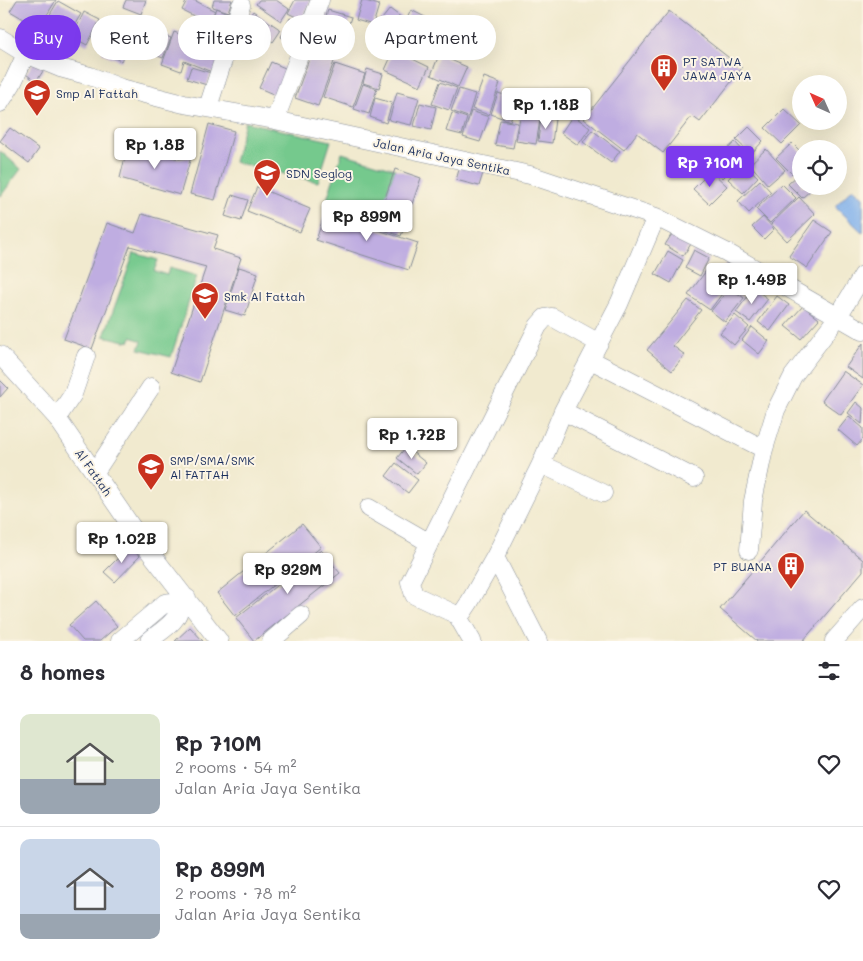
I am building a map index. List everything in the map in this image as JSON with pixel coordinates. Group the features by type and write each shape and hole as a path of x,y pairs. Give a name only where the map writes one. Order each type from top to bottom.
{"street":[{"path":"275,120 320,0"},
{"path":"208,107 241,6"},
{"name":"Jalan Aria Jaya Sentika","path":"0,38 15,47"},
{"path":"0,103 12,84 23,60"},
{"name":"Jalan Aria Jaya Sentika","path":"41,60 121,88 184,104 275,120 530,175 656,217 726,252 863,331"},
{"path":"457,615 463,612 469,603 495,557 541,464 563,411 591,360 627,286 656,217"},
{"path":"749,550 753,500 764,449 776,410 793,376 838,318 863,275"},
{"path":"472,641 457,615 414,595 410,582 428,542 538,326 545,318 552,317 599,343"},
{"name":"Al Fattah","path":"0,355 57,418 183,601 219,641"},
{"path":"57,418 73,394 86,356"},
{"path":"591,360 764,449"},
{"path":"95,472 151,387"},
{"path":"563,411 694,478"},
{"path":"541,464 602,493"},
{"path":"369,508 428,542"},
{"path":"495,557 538,641"},
{"path":"120,641 165,603 183,601 177,617 149,641"},
{"path":"834,641 863,608"},
{"path":"271,641 300,615"}],"green space":[{"path":"245,122 331,141 318,182 234,162"},
{"path":"0,151 21,169 0,197"},
{"path":"342,153 395,169 381,211 327,199"},
{"path":"134,253 158,260 154,271 167,275 169,268 197,276 171,357 139,349 142,341 131,337 129,342 104,336"}],"water":[{"path":"853,188 863,197 863,233 835,206"}],"building":[{"path":"17,0 56,0 47,15 17,15 10,11"},
{"path":"126,0 146,0 141,14 123,7"},
{"path":"187,0 194,0 215,11 213,15 192,15 182,10"},
{"path":"214,0 232,0 228,12 212,7"},
{"path":"259,0 276,0 289,9 285,15 281,15 281,21 256,4"},
{"path":"295,0 311,0 304,15 288,13"},
{"path":"362,0 379,5 376,15 365,15 365,23 356,20"},
{"path":"58,1 81,14 80,15 50,15"},
{"path":"216,8 232,15 213,15"},
{"path":"390,9 398,15 385,15"},
{"path":"328,10 344,15 326,15"},
{"path":"411,10 421,15 409,15"},
{"path":"253,11 259,15 250,15"},
{"name":"PT SATWA JAWA JAYA","path":"669,11 742,68 700,122 692,116 663,153 637,133 624,150 584,119"},
{"path":"84,12 91,16 91,37 87,45 81,42 81,18"},
{"path":"271,23 281,30 273,42 271,41"},
{"path":"174,32 178,33 178,60 221,60 217,74 184,61 181,71 162,64 164,60 168,60 168,48"},
{"path":"309,60 335,60 318,106 295,98"},
{"path":"390,60 415,60 429,67 420,86 385,70"},
{"path":"437,60 451,60 467,67 458,87 431,75"},
{"path":"34,62 45,68 36,82 26,74"},
{"path":"271,62 292,71 280,97 259,88"},
{"path":"335,64 365,74 353,107 323,97"},
{"path":"191,67 211,73 207,85 187,79"},
{"path":"367,69 383,74 379,88 363,83"},
{"path":"484,77 500,83 489,115 472,109"},
{"path":"440,82 457,88 449,110 432,104"},
{"path":"363,84 377,89 369,114 354,109"},
{"path":"459,89 475,94 468,117 451,111"},
{"path":"397,92 419,98 411,125 389,120"},
{"path":"498,93 518,99 510,121 491,114"},
{"path":"375,98 392,103 386,123 370,117"},
{"path":"420,103 436,107 431,130 414,126"},
{"path":"784,109 792,117 792,130 796,130 782,144 765,128"},
{"path":"471,111 489,117 480,142 463,137"},
{"path":"521,111 541,114 536,144 516,141"},
{"path":"452,113 467,118 462,135 446,131"},
{"path":"573,115 590,128 578,145 561,133"},
{"path":"541,117 555,119 552,143 538,141"},
{"path":"500,120 518,123 513,148 495,145"},
{"path":"209,124 234,131 215,200 190,194"},
{"path":"749,127 763,141 751,154 736,140"},
{"path":"10,128 39,149 29,163 0,141"},
{"path":"592,130 620,151 611,163 583,142"},
{"path":"735,142 747,155 722,178 710,165"},
{"path":"792,143 792,174 776,158"},
{"path":"128,145 179,159 191,157 180,195 120,178"},
{"path":"766,149 785,170 768,185 750,164"},
{"path":"461,163 484,170 479,186 456,180"},
{"path":"743,163 758,177 743,193 728,179"},
{"path":"395,169 421,178 401,236 375,227"},
{"path":"711,171 727,186 709,204 693,189"},
{"path":"760,180 771,192 749,213 738,201"},
{"path":"782,184 796,198 770,223 756,209"},
{"path":"257,187 310,209 300,232 247,211"},
{"path":"232,195 248,200 241,221 225,216"},
{"path":"799,197 815,214 787,241 771,224"},
{"path":"325,213 418,243 409,270 316,240"},
{"path":"142,214 218,235 213,249 241,258 200,382 171,372 206,267 130,246 92,349 64,339 107,223 135,233"},
{"path":"763,217 774,229 764,239 752,227"},
{"path":"814,220 832,232 807,268 789,256"},
{"path":"675,229 693,241 683,256 665,245"},
{"path":"694,250 709,258 700,276 685,268"},
{"path":"668,251 683,260 671,283 655,274"},
{"path":"726,264 738,272 710,310 688,295 709,267 719,274"},
{"path":"239,267 258,273 245,316 225,310"},
{"path":"740,275 746,279 736,292 744,298 725,322 711,311"},
{"path":"754,288 768,299 750,322 736,312"},
{"path":"777,296 789,305 770,331 758,322"},
{"path":"688,300 701,310 673,346 685,355 672,371 647,350"},
{"path":"803,306 819,319 801,339 785,326"},
{"path":"735,315 749,327 734,345 720,333"},
{"path":"752,327 769,341 759,354 742,340"},
{"path":"863,343 863,379 846,367"},
{"path":"843,371 863,385 841,415 822,401"},
{"path":"0,380 8,388 0,397"},
{"path":"856,402 863,408 862,424 848,413"},
{"path":"849,416 863,428 863,439 857,446 838,430"},
{"path":"406,447 426,463 417,474 397,458"},
{"path":"396,463 418,480 408,493 386,476"},
{"name":"PT BUANA","path":"804,510 863,560 863,571 803,641 757,641 720,609"},
{"path":"302,524 321,547 235,616 217,593"},
{"path":"129,547 140,556 115,582 104,572"},
{"path":"321,550 340,573 254,641 236,618"},
{"path":"96,601 117,626 100,641 83,641 69,625"},
{"path":"190,627 203,641 175,641"}],"place":[{"name":"PT SATWA JAWA JAYA","path":"664,92"},
{"name":"Smp Al Fattah","path":"37,117"},
{"name":"SDN Seglog","path":"267,197"},
{"name":"Smk Al Fattah","path":"205,320"},
{"name":"SMP/SMA/SMK Al FATTAH","path":"151,491"},
{"name":"PT BUANA","path":"791,590"}]}
